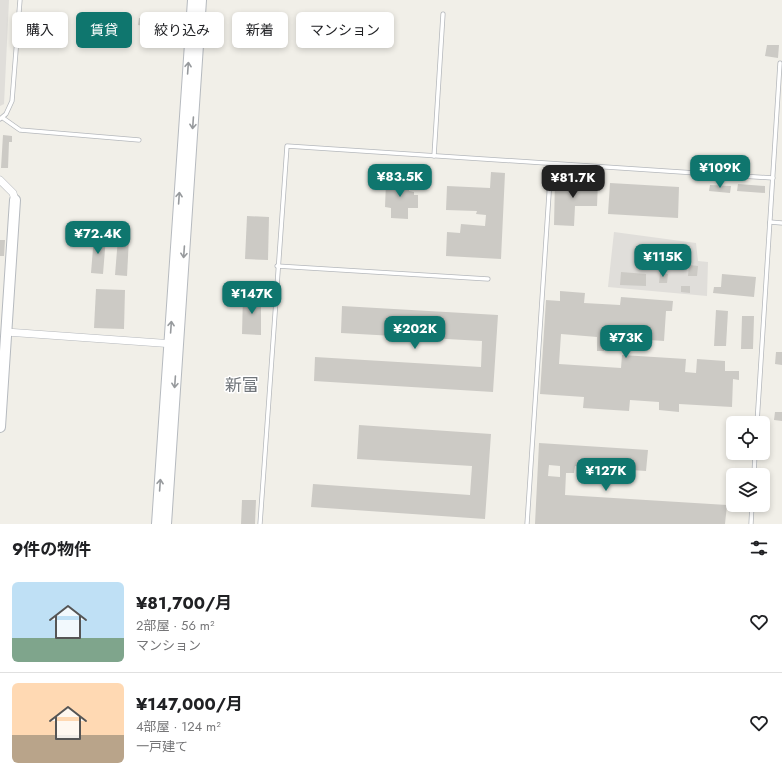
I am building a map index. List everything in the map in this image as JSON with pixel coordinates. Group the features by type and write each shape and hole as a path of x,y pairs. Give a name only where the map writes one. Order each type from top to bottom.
{"street":[{"path":"166,524 192,0"},
{"path":"158,524 174,344 201,0"},
{"path":"0,180 13,193 16,200 2,373 0,427"},
{"path":"6,332 174,344"}],"lane":[{"path":"20,0 12,101 10,108 2,119 20,130 139,140"},
{"path":"434,156 443,14"},
{"path":"757,416 773,178 780,99 780,63"},
{"path":"260,524 287,146 773,178"},
{"path":"527,524 551,164"},
{"path":"770,222 782,223"},
{"path":"278,266 488,279"},
{"path":"751,524 752,512"}],"shaded area":[{"path":"0,0 9,0 4,104 0,106"},
{"path":"614,232 696,243 698,261 708,262 707,296 608,287"}],"building":[{"path":"139,18 140,18 140,25 138,25"},
{"path":"767,45 779,45 778,58 765,56"},
{"path":"3,135 12,136 12,142 9,142 8,168 1,168"},
{"path":"491,172 505,173 501,259 446,256 447,232 460,233 461,224 485,226 486,215 476,214 477,211 446,210 447,186 490,188"},
{"path":"395,177 409,178 409,191 414,192 414,195 418,195 418,208 408,208 408,219 391,218 391,208 385,207 386,182 395,183"},
{"path":"555,180 598,182 597,206 575,206 574,226 554,225"},
{"path":"610,183 679,187 678,218 608,214"},
{"path":"738,184 765,186 765,193 737,191"},
{"path":"710,185 731,186 730,193 709,191"},
{"path":"247,216 269,217 268,260 245,259"},
{"path":"94,236 106,237 103,274 91,273"},
{"path":"118,238 129,238 127,276 115,275"},
{"path":"0,240 5,240 4,256 0,256"},
{"path":"689,265 698,266 697,276 688,276"},
{"path":"621,272 646,274 646,286 620,285"},
{"path":"660,273 668,274 667,283 659,283"},
{"path":"722,274 756,277 754,297 713,293 714,287 721,287"},
{"path":"681,286 690,286 690,293 681,292"},
{"path":"96,289 125,290 124,329 94,328"},
{"path":"560,291 585,293 584,303 620,305 621,297 673,301 672,311 666,311 664,341 605,337 604,351 597,351 597,337 561,334 559,364 621,368 622,355 686,359 685,372 696,373 697,359 725,361 725,371 739,371 739,380 733,379 732,407 679,404 679,412 659,410 659,402 630,400 629,411 583,408 584,397 540,394 546,300 560,301"},
{"path":"243,295 261,296 261,335 242,334"},
{"path":"342,306 498,315 493,392 314,381 315,357 481,367 482,341 341,333"},
{"path":"716,310 728,311 726,346 714,346"},
{"path":"742,316 754,316 753,349 741,349"},
{"path":"776,352 782,352 782,365 775,364"},
{"path":"775,412 782,412 782,421 774,420"},
{"path":"359,425 491,434 485,519 311,507 313,484 470,495 472,466 357,459"},
{"path":"539,443 648,450 646,471 601,468 600,476 590,475 591,468 575,466 574,473 566,473 565,495 726,505 725,524 535,524","holes":["549,465 560,466 560,477 548,476"]},
{"path":"242,500 256,500 255,524 241,524"}],"district":[{"name":"新富","path":"242,385"}]}
